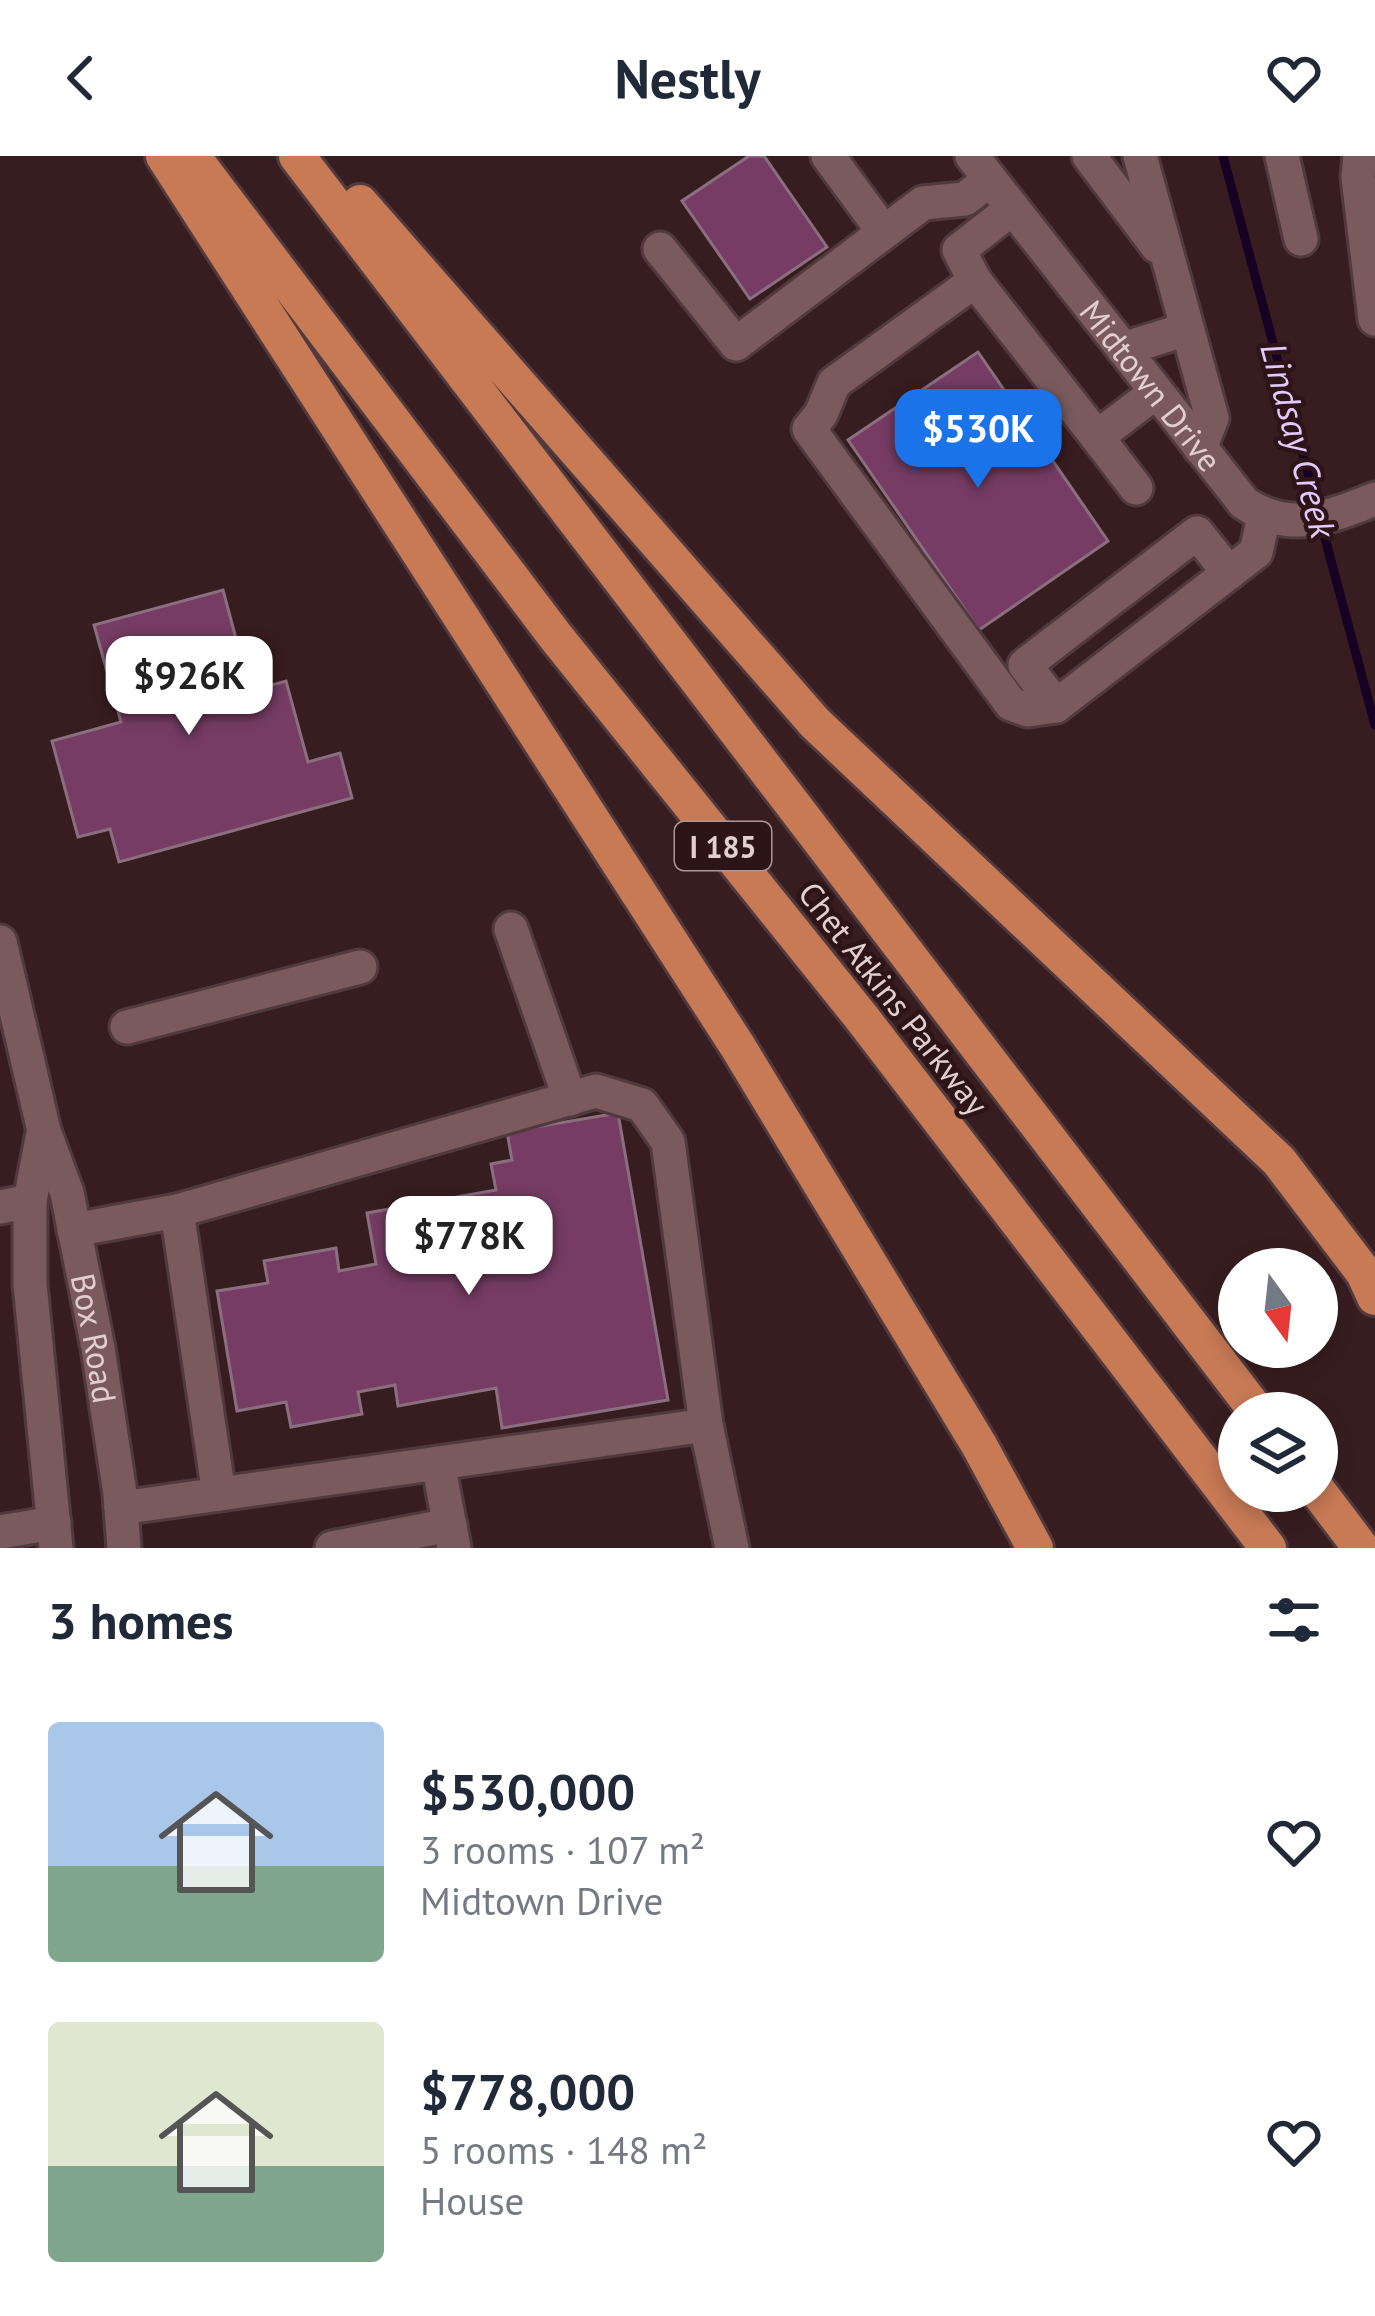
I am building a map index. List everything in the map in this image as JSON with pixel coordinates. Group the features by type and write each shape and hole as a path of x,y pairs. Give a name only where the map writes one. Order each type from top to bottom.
{"highway":[{"path":"164,156 737,1047 979,1445 1035,1548"},
{"name":"Chet Atkins Parkway","path":"192,156 556,637 862,1018 1263,1541"},
{"name":"Chet Atkins Parkway","path":"297,156 1242,1392"},
{"path":"320,156 815,723 1279,1161 1371,1285"},
{"path":"1334,1512 1361,1548"}],"street":[{"path":"828,156 883,231"},
{"path":"1089,156 1169,262"},
{"path":"1140,156 1212,418 1200,448"},
{"path":"1282,156 1301,239 1298,156"},
{"path":"1365,158 1375,319"},
{"path":"660,249 736,344 922,203 965,199 981,168"},
{"name":"Midtown Drive","path":"981,168 1244,503 1264,516"},
{"path":"1013,208 959,250 975,280 1136,488"},
{"path":"975,280 834,383 821,414 809,428 1011,704 1028,710 1056,706 1256,552 1264,516 1288,523 1375,499"},
{"path":"1123,349 1187,329"},
{"path":"1097,437 1156,392"},
{"path":"1056,706 1025,665 1197,533 1228,573"},
{"path":"512,929 570,1099"},
{"name":"Box Road","path":"0,942 44,1131 67,1193 98,1348 124,1548"},
{"path":"127,1027 360,967"},
{"path":"74,1230 177,1210 596,1091 642,1105 668,1142 706,1425 732,1548"},
{"name":"Box Road","path":"44,1131 15,1204 30,1283 55,1536"},
{"path":"177,1210 219,1494"},
{"path":"121,1508 706,1425"},
{"path":"332,1548 452,1536 438,1463"},
{"path":"0,1532 55,1536"}],"building":[{"path":"749,156 764,156 827,247 750,299 682,201"},
{"path":"978,352 1108,541 979,630 848,440"},
{"path":"223,590 250,691 286,681 308,762 340,753 352,798 119,862 110,829 78,837 52,741 121,722 94,625"},
{"path":"618,1113 668,1400 502,1428 496,1388 398,1406 395,1385 358,1392 362,1414 291,1427 286,1402 237,1411 217,1291 268,1283 264,1261 336,1248 339,1271 376,1264 367,1213 496,1190 491,1164 512,1160 507,1132"}],"waterway":[{"name":"Lindsay Creek","path":"1223,156 1318,511"},
{"name":"Lindsay Creek","path":"1322,527 1375,725"}]}
